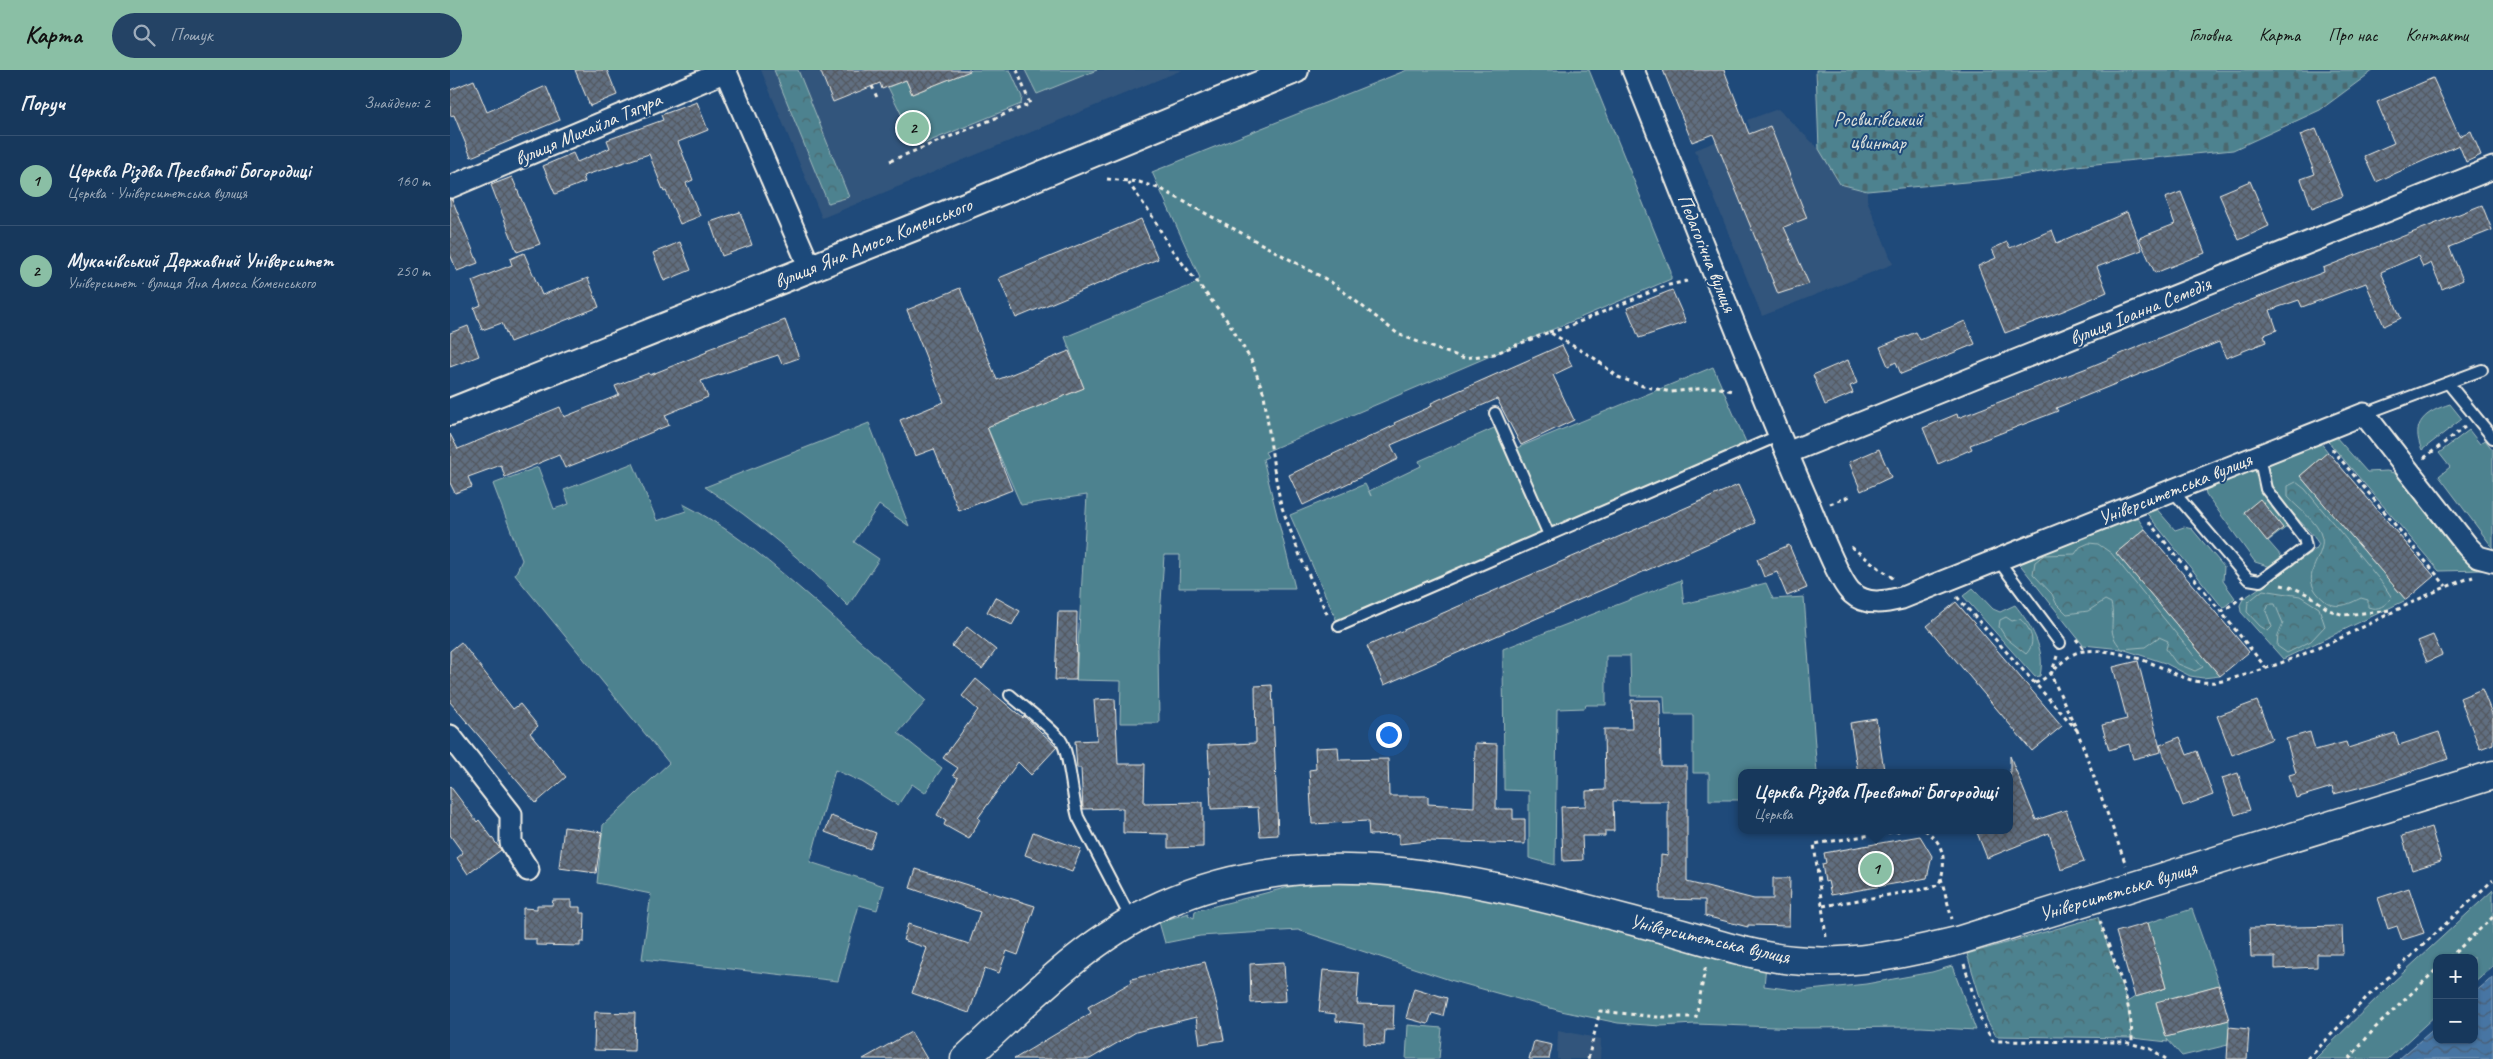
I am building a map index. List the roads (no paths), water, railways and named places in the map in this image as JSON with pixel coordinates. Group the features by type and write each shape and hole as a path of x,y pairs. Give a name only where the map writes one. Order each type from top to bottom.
{"main road":[{"name":"Університетська вулиця","path":"965,1059 1040,990 1090,949 1132,921 1161,905 1238,878 1281,870 1325,867 1386,870 1488,886 1793,960 1837,961 1893,956 1957,941 2493,775"}],"street":[{"path":"725,70 810,268"},
{"name":"вулиця Михайла Тягура","path":"450,187 725,70"},
{"name":"вулиця Яна Амоса Коменського","path":"451,408 810,268 1295,70"},
{"name":"Педагогічна вулиця","path":"1633,70 1784,444"},
{"name":"вулиця Іоанна Семедія","path":"1784,444 2493,168"},
{"path":"2364,414 2468,548 2478,556 2486,568"},
{"name":"Університетська вулиця","path":"1784,444 1840,574 1851,593 1866,601 1884,602 1945,581 2364,414"},
{"path":"450,736 511,814 511,843 528,870"}],"lane":[{"path":"2364,414 2482,370"},
{"path":"2448,383 2493,438"},
{"path":"1495,413 1549,535"},
{"path":"1336,625 1549,535 1784,444"},
{"path":"2172,490 2248,579 2260,581 2306,547 2304,538 2266,489 2259,456"},
{"path":"1998,560 2060,643"},
{"path":"1010,696 1060,740 1066,754 1073,799 1078,817 1132,921"}],"water":[{"path":"2493,977 2493,1059 2399,1059 2433,1029 2433,1044 2478,1044 2478,990"}],"place":[{"name":"Мукачівський Державний Університет","path":"913,128"},
{"name":"Церква Різдва Пресвятої Богородиці","path":"1876,869"}],"park label":[{"name":"Росвигівський цвинтар","path":"1878,130"}]}
